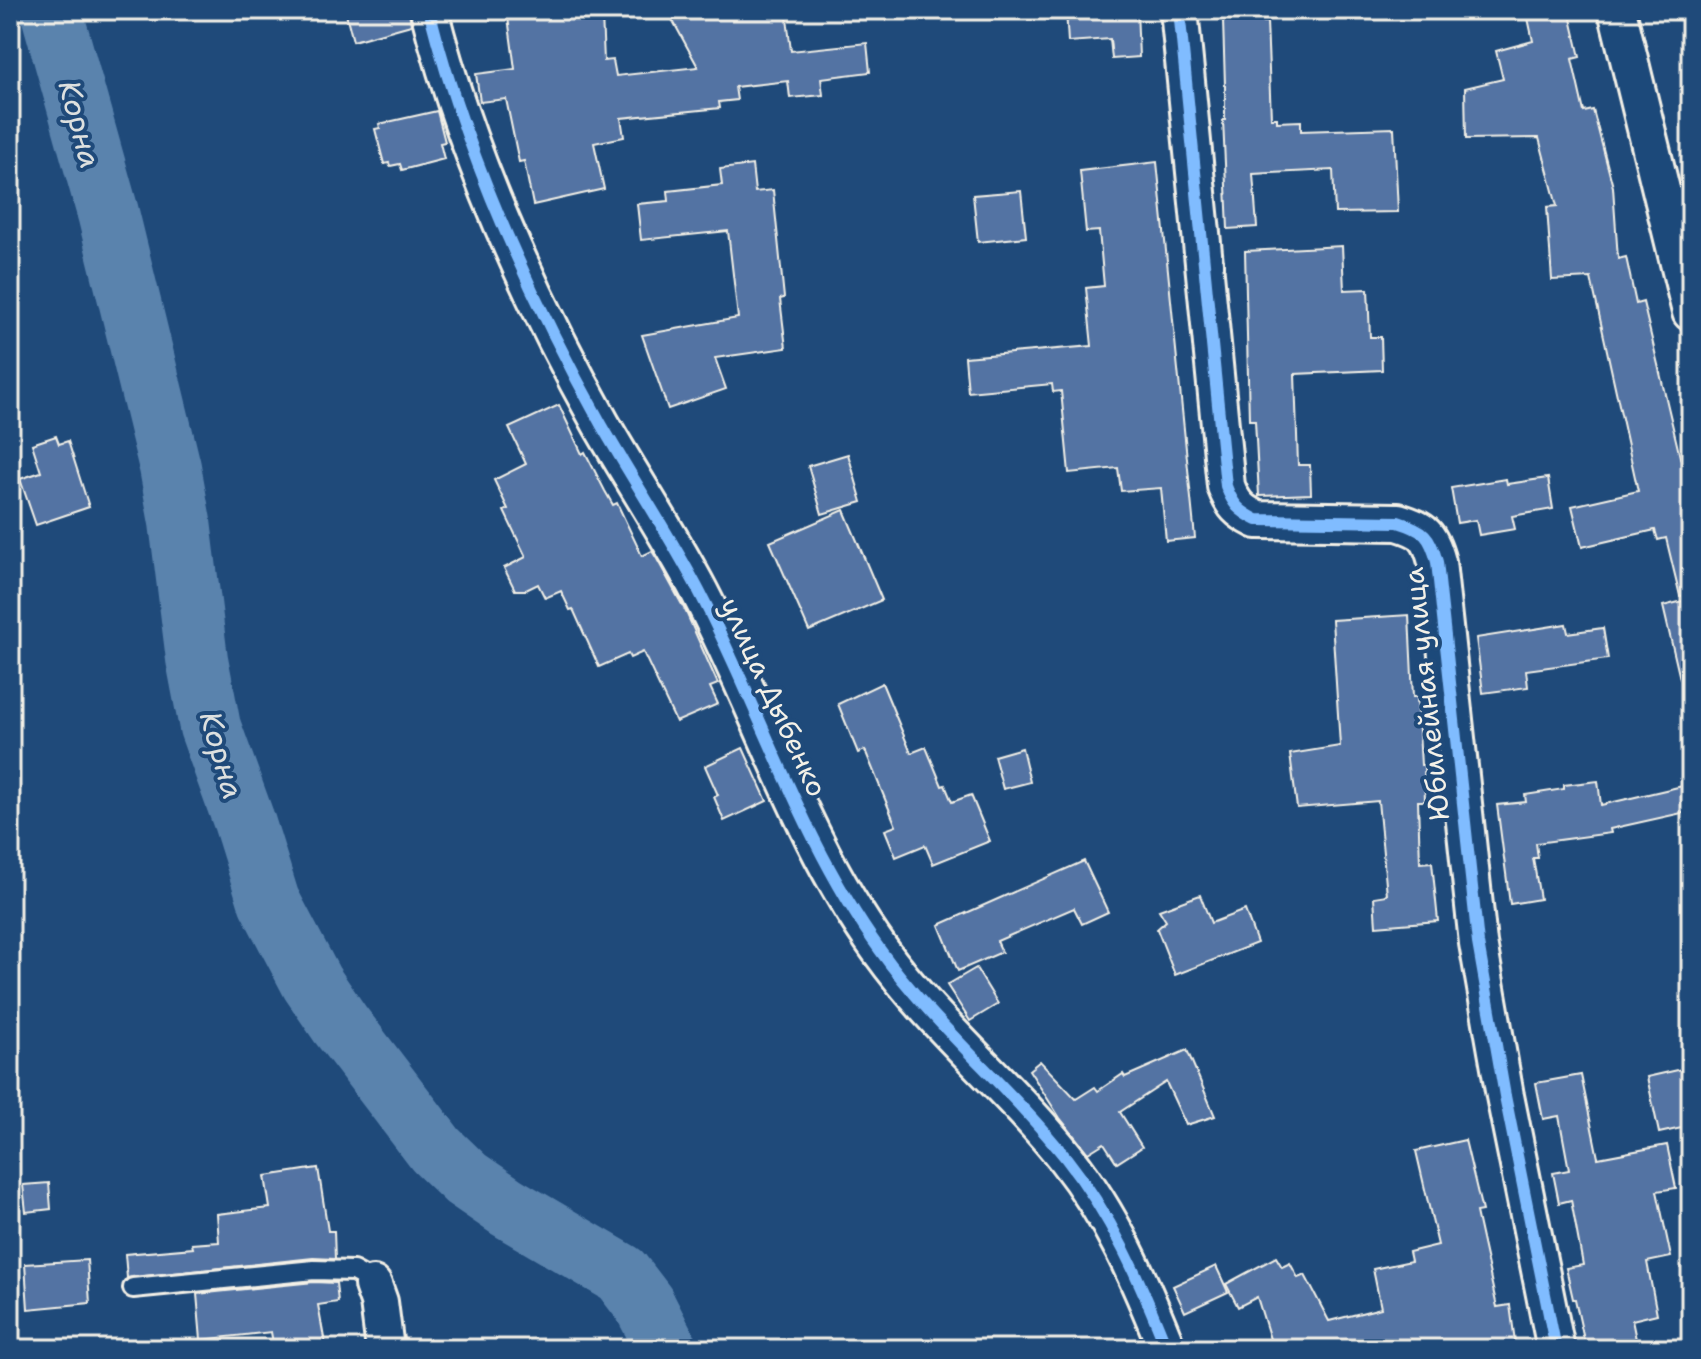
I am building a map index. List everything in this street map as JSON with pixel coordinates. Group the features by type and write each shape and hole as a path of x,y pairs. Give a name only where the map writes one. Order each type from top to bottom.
{"street":[{"name":"улица Дыбенко","path":"429,10 460,118 494,208 574,374 699,591 774,755 833,873 879,949 912,992 960,1046 1035,1121 1094,1197 1126,1251 1167,1349"},
{"name":"Юбилейная улица","path":"1179,10 1226,486 1233,504 1257,520 1398,522 1417,528 1431,541 1478,943 1556,1349"},
{"path":"1617,10 1691,312"},
{"path":"373,1285 379,1302 385,1349"}],"lane":[{"path":"133,1288 314,1270 353,1271 373,1285"}],"building":[{"path":"345,10 409,10 411,25 353,41"},
{"path":"507,10 555,10 556,17 602,15 604,61 613,60 616,76 698,67 667,10 786,10 791,51 867,43 870,72 821,78 823,95 790,98 788,81 735,87 737,100 719,102 720,108 621,118 624,137 594,143 604,189 533,205 524,161 519,162 506,99 480,102 476,74 515,69"},
{"path":"1066,10 1137,10 1139,57 1112,59 1110,39 1068,42"},
{"path":"1569,10 1580,57 1572,59 1584,112 1593,110 1613,187 1618,259 1626,257 1636,304 1643,302 1691,503 1691,595 1680,596 1666,538 1658,540 1655,530 1582,547 1572,506 1638,491 1591,278 1552,280 1547,207 1557,206 1539,138 1466,139 1465,88 1503,79 1496,51 1533,41 1528,18"},
{"path":"1264,18 1267,22 1271,118 1277,118 1277,122 1301,121 1301,131 1394,128 1398,212 1335,213 1333,170 1253,174 1257,227 1228,229 1223,20"},
{"path":"437,111 445,142 440,143 444,159 402,170 400,164 384,164 375,129 380,128 379,124"},
{"path":"1157,162 1195,538 1166,541 1161,488 1121,491 1118,468 1069,473 1061,391 1053,392 1052,384 968,392 965,357 1092,346 1086,288 1104,286 1099,231 1086,232 1080,171"},
{"path":"752,165 755,192 773,190 786,348 715,358 726,389 668,409 642,335 738,318 728,231 641,240 637,204 669,201 668,191 722,185 720,169"},
{"path":"1021,191 1026,237 978,242 973,195"},
{"path":"1342,246 1344,290 1368,289 1370,337 1381,337 1382,370 1295,374 1298,465 1310,465 1311,494 1259,496 1255,420 1249,420 1245,251"},
{"path":"559,405 582,454 585,452 613,505 617,503 642,556 652,551 686,612 718,684 710,687 718,704 676,722 643,652 630,658 628,654 599,667 573,609 570,610 561,591 545,598 538,584 526,590 515,590 504,568 526,557 504,511 508,509 494,480 526,464 509,428"},
{"path":"56,436 59,444 68,441 89,507 36,525 20,479 41,472 32,444"},
{"path":"848,454 862,502 822,514 808,466"},
{"path":"1548,478 1553,509 1512,516 1515,529 1479,535 1476,520 1457,523 1451,488 1506,479 1507,484"},
{"path":"844,510 882,600 809,631 770,542"},
{"path":"1691,599 1691,678 1680,679 1663,606"},
{"path":"1409,615 1413,697 1417,697 1421,765 1424,765 1425,801 1418,801 1420,863 1432,862 1438,921 1376,926 1374,897 1387,895 1378,801 1297,808 1290,754 1340,746 1332,620"},
{"path":"1566,624 1568,633 1603,628 1608,659 1526,670 1528,687 1483,693 1476,638"},
{"path":"882,683 911,753 926,747 952,802 971,795 990,841 933,864 925,845 896,857 885,830 896,826 865,750 858,753 838,704"},
{"path":"743,748 767,801 724,821 714,797 718,795 705,766"},
{"path":"1022,748 1030,782 1003,789 994,756"},
{"path":"1598,781 1601,805 1691,784 1691,811 1610,829 1611,833 1536,843 1538,858 1533,858 1540,899 1510,904 1497,805 1526,802 1525,795 1564,789 1564,785"},
{"path":"1084,861 1108,912 1082,924 1074,908 997,941 1002,952 958,971 939,925"},
{"path":"1200,895 1211,923 1245,910 1257,943 1175,975 1157,929 1166,921 1159,910"},
{"path":"976,968 998,1004 970,1021 947,985"},
{"path":"1187,1050 1215,1116 1186,1125 1166,1082 1120,1112 1142,1147 1117,1163 1104,1143 1088,1153 1060,1118 1029,1070 1040,1061 1076,1099 1095,1087 1098,1091 1123,1074 1125,1077"},
{"path":"1691,1067 1691,1126 1659,1133 1647,1077"},
{"path":"1581,1075 1598,1158 1667,1145 1676,1188 1657,1191 1671,1257 1647,1262 1657,1314 1632,1320 1638,1349 1586,1349 1566,1268 1583,1265 1571,1200 1559,1203 1553,1173 1569,1170 1559,1116 1543,1119 1536,1083"},
{"path":"1465,1140 1482,1211 1476,1212 1497,1307 1510,1305 1516,1349 1273,1349 1257,1297 1238,1307 1226,1284 1276,1257 1282,1267 1290,1263 1298,1278 1305,1275 1329,1321 1381,1308 1373,1269 1411,1261 1409,1252 1438,1245 1416,1151"},
{"path":"318,1168 328,1231 334,1231 335,1259 313,1258 127,1278 125,1254 193,1248 192,1244 219,1242 217,1214 270,1208 265,1176"},
{"path":"49,1183 51,1209 26,1212 23,1185"},
{"path":"87,1260 90,1303 28,1309 25,1264"},
{"path":"1216,1266 1228,1292 1185,1312 1173,1286"},
{"path":"314,1282 336,1283 338,1302 318,1305 326,1349 274,1349 271,1332 201,1340 197,1294"}],"waterway":[{"name":"Корна","path":"51,10 108,213 170,467 197,659 210,727 269,901 312,983 436,1150 466,1179 507,1207 621,1274 644,1304 667,1349"}],"cycle path":[{"path":"429,10 480,171 524,274 601,424 699,591 827,864 852,908 901,978 1044,1131 1082,1180 1124,1250 1167,1349"},
{"path":"1179,10 1229,493 1237,507 1257,520 1398,522 1425,535 1437,562 1478,943 1556,1349"}]}
